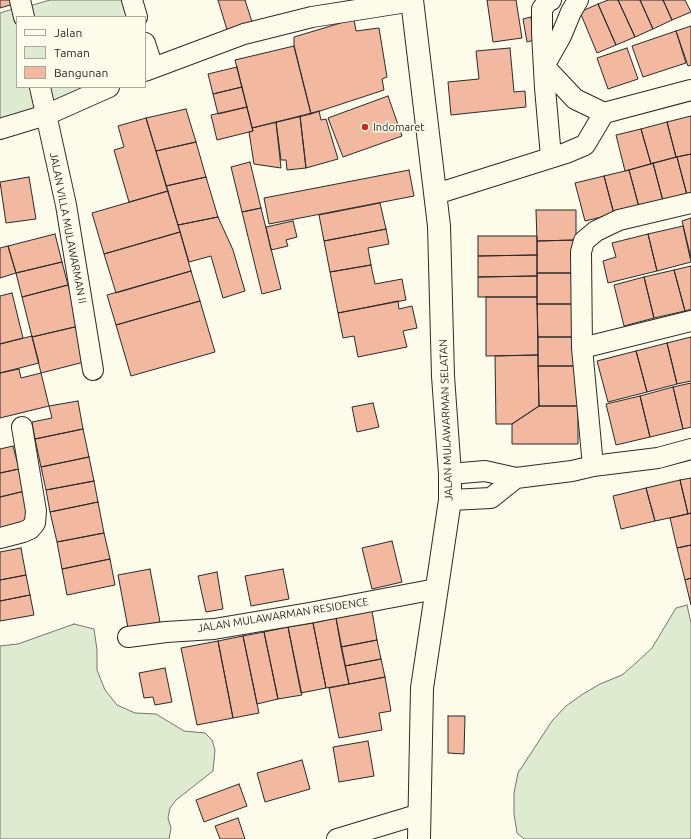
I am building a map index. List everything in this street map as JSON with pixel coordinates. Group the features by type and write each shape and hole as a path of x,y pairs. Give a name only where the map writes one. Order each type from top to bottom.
{"street":[{"path":"20,0 24,16"},
{"path":"132,0 137,16"},
{"path":"551,0 548,1 542,9 547,115 552,157"},
{"path":"544,66 561,36 571,12 578,0"},
{"path":"146,50 149,69 244,34 312,17 413,1"},
{"name":"JALAN MULAWARMAN SELATAN","path":"413,1 439,226 443,376 450,474 450,500 422,688 419,839"},
{"path":"544,66 575,99 604,113 691,90"},
{"name":"JALAN VILLA MULAWARMAN II","path":"40,88 66,205 93,370"},
{"path":"0,129 46,115 107,88"},
{"path":"436,194 566,153 585,145 604,113"},
{"path":"593,466 582,348 581,252 584,241 596,231 619,220 691,203"},
{"path":"582,348 691,322"},
{"path":"0,538 30,529 35,523 36,511 22,427"},
{"path":"450,474 485,471 516,478 658,458 691,449"},
{"path":"450,500 491,498 516,478"},
{"name":"JALAN MULAWARMAN RESIDENCE","path":"128,637 166,632 214,629 310,613 436,589"},
{"path":"338,839 420,814"}],"green space":[{"path":"50,0 132,0 140,16 28,16 26,7"},
{"path":"16,8 16,88 35,88 41,112 0,123 0,13"},
{"path":"44,88 94,88 49,109"},
{"path":"687,605 691,623 691,839 524,839 517,833 514,814 514,793 518,773 552,721 566,706 583,694 600,684 622,675 652,648 676,608"},
{"path":"74,624 94,629 97,650 97,670 105,690 117,705 135,713 156,714 184,731 205,733 212,740 215,750 213,771 176,800 170,808 168,818 171,828 169,839 0,839 0,646 18,644"}],"building":[{"path":"0,0 16,0 17,3 0,8"},
{"path":"218,0 245,0 253,25 228,33"},
{"path":"487,0 516,0 522,38 493,42"},
{"path":"608,0 618,0 635,37 616,45 598,4"},
{"path":"618,0 640,0 653,29 635,37"},
{"path":"640,0 663,0 672,20 653,29"},
{"path":"663,0 685,0 691,12 672,20"},
{"path":"598,4 616,45 597,53 580,12"},
{"path":"531,17 534,40 527,42 523,19"},
{"path":"354,19 356,31 379,28 387,77 382,79 384,90 311,114 294,46 294,37"},
{"path":"691,26 691,65 688,66 676,31"},
{"path":"676,31 686,63 643,77 632,46"},
{"path":"294,46 311,114 252,128 235,60"},
{"path":"510,48 514,92 525,91 526,107 451,115 448,82 479,79 476,51"},
{"path":"627,48 638,79 608,89 597,58"},
{"path":"237,67 242,87 213,94 208,74"},
{"path":"242,87 247,107 218,114 213,94"},
{"name":"Indomaret","path":"388,96 402,136 343,157 328,118"},
{"path":"247,107 253,131 217,140 211,115"},
{"path":"186,109 196,142 156,151 146,118"},
{"path":"319,111 321,120 326,119 338,159 306,168 300,116"},
{"path":"300,116 306,168 287,170 286,160 281,160 276,122"},
{"path":"691,116 691,154 676,157 667,122"},
{"path":"146,118 168,191 129,202 114,150 124,147 118,126"},
{"path":"276,122 281,168 254,164 249,132 253,131 252,128"},
{"path":"667,122 676,157 651,164 641,129"},
{"path":"641,129 651,164 625,171 616,135"},
{"path":"196,142 206,177 166,186 156,151"},
{"path":"691,154 691,194 687,195 677,157"},
{"path":"677,157 687,195 663,201 653,163"},
{"path":"250,162 261,208 242,212 231,167"},
{"path":"653,163 663,201 639,207 629,170"},
{"path":"409,170 414,196 269,224 264,198"},
{"path":"629,170 639,207 614,214 604,176"},
{"path":"604,176 614,214 585,221 575,183"},
{"path":"29,177 36,219 6,223 0,182"},
{"path":"206,177 218,217 178,225 166,186"},
{"path":"168,191 180,232 104,254 92,213"},
{"path":"380,203 386,229 324,241 319,215"},
{"path":"261,208 281,289 262,294 242,212"},
{"path":"536,210 576,210 576,240 537,241"},
{"path":"218,217 233,250 245,291 223,298 211,256 189,262 178,225"},
{"path":"691,218 691,258 682,221"},
{"path":"293,221 297,237 286,240 288,246 271,250 266,227"},
{"path":"683,226 691,262 657,271 648,234"},
{"path":"386,229 389,244 368,248 371,265 330,272 324,241"},
{"path":"180,232 191,271 116,293 104,254"},
{"path":"55,234 62,262 16,273 8,246"},
{"path":"648,234 657,271 608,283 603,261 616,257 612,243"},
{"path":"478,236 537,236 537,255 478,256"},
{"path":"576,240 576,273 537,273 537,241"},
{"path":"8,246 16,273 0,278 0,248"},
{"path":"537,255 537,276 478,277 478,256"},
{"path":"62,262 68,285 22,297 16,273"},
{"path":"371,265 375,284 402,279 406,300 338,313 330,272"},
{"path":"691,266 691,309 685,311 674,270"},
{"path":"674,270 685,311 654,318 644,277"},
{"path":"191,271 200,301 116,325 107,295"},
{"path":"537,273 576,273 577,304 537,304"},
{"path":"537,276 537,297 478,297 478,277"},
{"path":"644,277 654,318 624,326 614,285"},
{"path":"68,285 79,326 32,337 22,297"},
{"path":"12,293 23,338 0,344 0,296"},
{"path":"486,297 537,297 538,355 486,356"},
{"path":"200,301 215,352 131,376 116,325"},
{"path":"398,301 399,309 412,306 417,328 403,331 407,347 358,357 354,336 343,338 338,313"},
{"path":"537,304 577,304 577,337 538,337"},
{"path":"79,326 88,361 41,373 32,337"},
{"path":"32,336 39,363 0,373 0,344"},
{"path":"538,337 577,337 578,366 538,366"},
{"path":"691,337 691,381 677,384 667,343"},
{"path":"667,343 677,384 647,392 636,351"},
{"path":"636,351 647,392 608,402 597,361"},
{"path":"538,355 539,406 512,424 496,424 495,356"},
{"path":"538,366 578,366 578,406 539,406"},
{"path":"19,369 21,378 41,373 49,406 0,418 0,373"},
{"path":"691,383 691,427 683,429 673,387"},
{"path":"673,387 683,429 650,437 640,396"},
{"path":"640,396 650,437 616,445 606,404"},
{"path":"78,401 83,429 35,439 32,422 52,418 49,406"},
{"path":"373,403 379,427 357,432 352,407"},
{"path":"539,406 578,406 578,444 512,444 512,424"},
{"path":"83,429 89,457 41,467 35,439"},
{"path":"13,446 19,469 0,473 0,449"},
{"path":"89,457 94,481 46,490 41,467"},
{"path":"19,469 25,491 0,497 0,473"},
{"path":"691,478 691,513 688,514 680,480"},
{"path":"680,480 688,514 655,521 646,488"},
{"path":"94,481 98,502 50,512 46,490"},
{"path":"646,488 655,521 621,529 613,496"},
{"path":"25,491 32,521 0,529 0,497"},
{"path":"98,502 104,533 57,542 50,512"},
{"path":"691,513 691,545 677,548 670,518"},
{"path":"104,533 110,559 62,569 57,542"},
{"path":"392,541 402,582 372,589 362,548"},
{"path":"691,545 691,578 685,580 677,548"},
{"path":"21,548 26,575 0,580 0,552"},
{"path":"110,559 115,585 67,595 62,569"},
{"path":"150,569 160,622 128,628 118,575"},
{"path":"283,569 289,599 251,606 245,576"},
{"path":"217,572 223,609 206,612 198,576"},
{"path":"26,575 30,595 0,601 0,580"},
{"path":"691,578 691,605 685,580"},
{"path":"30,595 34,615 0,621 0,601"},
{"path":"372,611 377,640 341,647 336,618"},
{"path":"336,618 349,684 326,688 313,623"},
{"path":"313,623 326,688 301,693 288,627"},
{"path":"288,627 302,695 278,699 264,632"},
{"path":"264,632 278,699 257,704 243,636"},
{"path":"243,636 259,713 233,718 218,641"},
{"path":"377,640 381,659 345,666 341,647"},
{"path":"218,641 233,718 197,725 181,648"},
{"path":"381,659 385,677 349,684 345,666"},
{"path":"165,668 172,702 155,705 153,697 144,698 139,673"},
{"path":"385,677 391,711 379,713 382,730 339,738 329,688"},
{"path":"448,716 465,716 464,754 448,753"},
{"path":"368,741 374,776 339,782 333,747"},
{"path":"302,760 310,789 265,802 257,773"},
{"path":"239,784 247,806 204,822 196,800"},
{"path":"238,818 245,839 220,839 215,826"}],"place":[{"name":"Indomaret","path":"365,127"}]}
